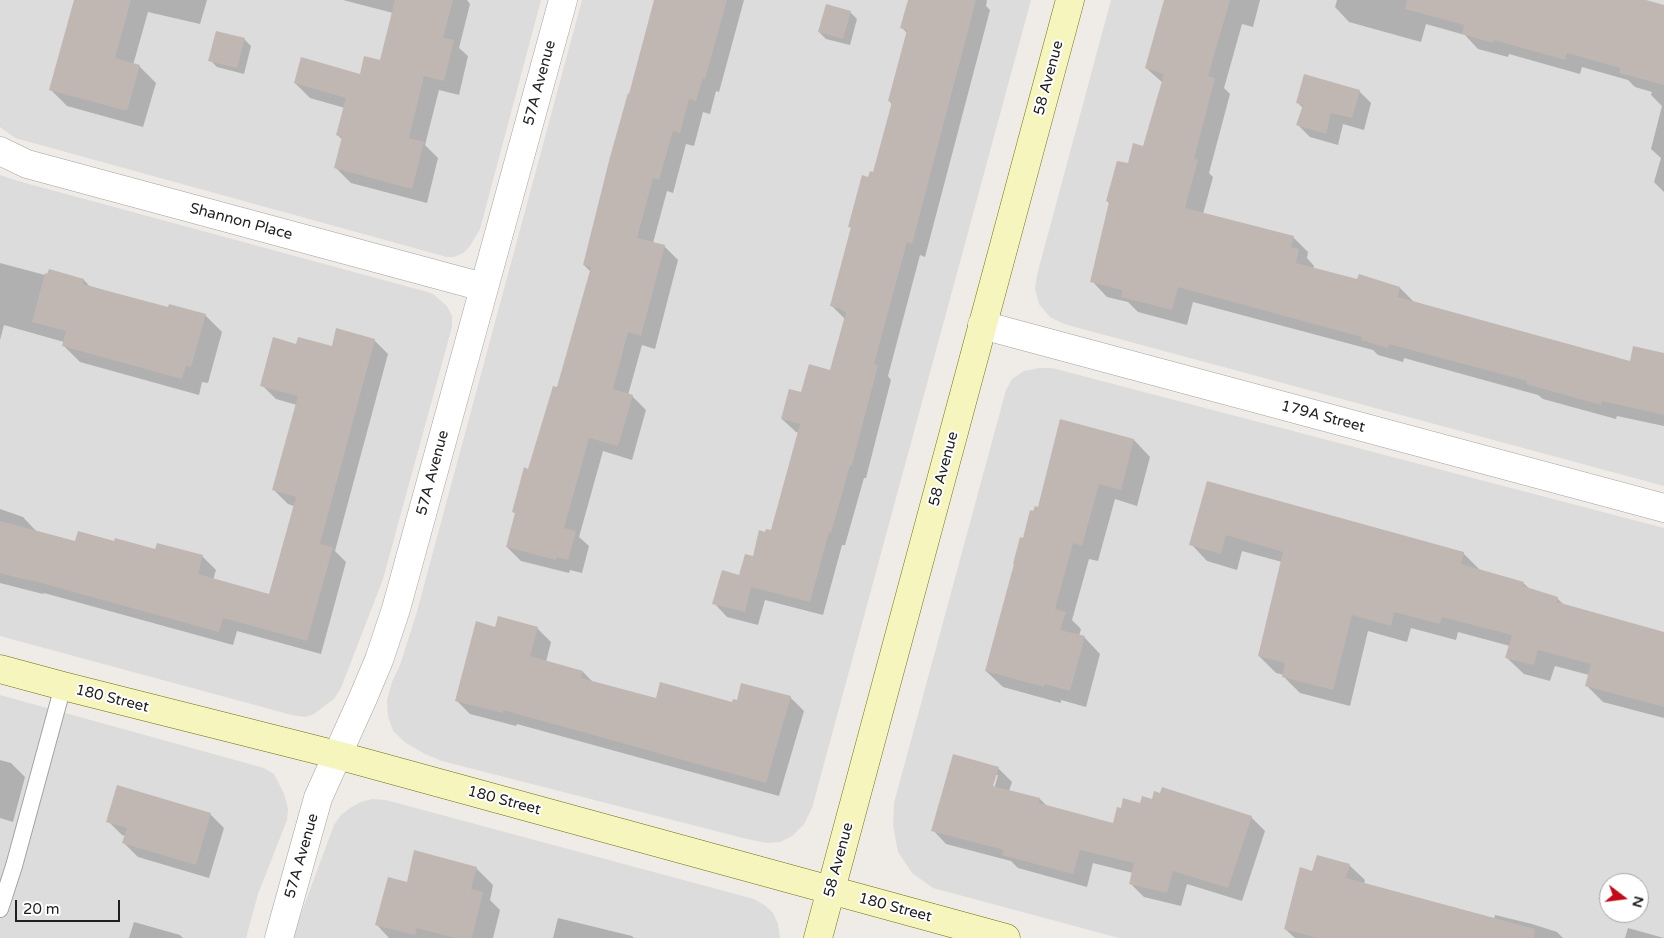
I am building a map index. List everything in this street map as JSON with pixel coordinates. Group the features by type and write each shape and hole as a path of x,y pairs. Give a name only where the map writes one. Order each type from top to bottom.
{"street":[{"name":"57A Avenue","path":"279,938 318,798 379,660 396,609 563,0"},
{"name":"58 Avenue","path":"818,938 1070,0"},
{"name":"Shannon Place","path":"0,151 27,164 483,287"},
{"name":"179A Street","path":"982,326 1664,508"},
{"name":"180 Street","path":"0,669 337,755 1006,938"}],"lane":[{"path":"0,909 14,866 63,686"}],"shaded area":[{"path":"0,0 541,0 480,229 470,246 463,253 454,257 447,257 15,138 0,127"},
{"path":"582,0 1031,0 812,808 804,824 792,836 780,842 766,843 743,838 442,761 406,743 393,731 388,716 387,700 416,615"},
{"path":"1111,0 1664,0 1664,486 1064,324 1050,317 1039,304 1035,289 1037,275"},
{"path":"0,175 424,291 433,294 447,306 452,316 452,327 383,579 341,688 334,699 314,714 305,717 292,715 0,636"},
{"path":"1052,368 1664,528 1664,938 1119,938 933,888 912,873 898,852 893,825 894,803 1006,390 1012,379 1024,371"},
{"path":"0,695 264,768 274,774 284,794 288,809 287,820 258,894 246,938 0,938"},
{"path":"372,799 386,800 754,899 773,913 778,924 780,938 292,938 334,825 341,815 350,808"}],"building":[{"path":"74,0 131,0 115,58 140,65 127,111 49,90"},
{"path":"395,0 453,0 443,38 454,40 444,81 424,76 409,138 424,142 412,189 334,168 342,137 336,135 346,98 294,83 301,57 360,74 364,56 380,60"},
{"path":"654,0 727,0 705,79 703,78 696,101 689,99 680,133 673,131 659,180 653,178 637,238 665,245 641,336 628,332 613,389 633,395 618,446 589,438 564,528 576,531 568,560 557,557 556,560 506,547 515,513 512,512 524,467 528,469 553,386 557,387 591,267 583,265 610,157"},
{"path":"908,0 976,0 912,244 907,242 874,364 878,365 852,465 850,465 831,533 829,532 810,602 751,587 745,612 712,604 722,570 739,575 745,554 753,556 759,530 765,532 766,529 771,530 800,424 781,419 789,389 801,392 809,364 830,370 846,312 830,306 851,227 848,227 862,175 868,177 870,171 873,172 892,102 888,101 907,30 900,28"},
{"path":"1164,0 1230,0 1208,76 1215,78 1194,159 1198,160 1185,208 1294,236 1291,247 1299,249 1296,263 1357,279 1359,274 1400,287 1398,297 1630,361 1633,346 1664,353 1664,415 1602,401 1601,405 1526,384 1527,381 1389,344 1388,348 1361,340 1362,337 1178,287 1172,310 1121,297 1122,290 1090,282 1109,202 1106,201 1117,161 1128,163 1133,143 1143,146 1164,74 1145,68"},
{"path":"1407,0 1646,0 1664,5 1664,85 1619,73 1620,68 1567,53 1565,60 1494,40 1493,43 1462,34 1464,25 1405,9"},
{"path":"826,4 851,11 843,39 818,32"},
{"path":"216,31 245,38 237,68 208,61"},
{"path":"1304,74 1360,90 1352,118 1331,113 1326,134 1296,125 1303,105 1296,103"},
{"path":"49,269 84,279 83,284 168,307 169,304 206,314 191,367 186,366 182,379 62,346 66,331 32,322 45,273 47,274"},
{"path":"336,328 375,339 320,544 333,547 307,641 223,618 219,632 0,573 0,521 75,541 78,531 114,541 115,538 155,549 157,543 203,555 198,574 269,594 296,497 272,490 298,396 260,386 273,337 296,344 298,337 332,346"},
{"path":"1060,419 1134,439 1121,490 1099,484 1082,546 1073,543 1055,609 1066,612 1060,630 1085,636 1070,691 1045,684 1044,687 985,671 1020,537 1023,538 1030,510 1033,511 1035,506 1038,507"},
{"path":"1207,481 1464,552 1461,564 1524,582 1523,586 1558,597 1557,602 1664,632 1664,707 1585,686 1591,664 1538,650 1534,665 1505,658 1512,635 1442,617 1440,624 1394,612 1391,626 1352,615 1333,690 1282,677 1285,663 1258,656 1283,552 1226,535 1221,554 1189,545"},
{"path":"498,616 538,627 530,656 583,671 581,678 656,698 660,682 732,702 733,699 737,700 741,683 791,696 766,783 503,710 503,713 455,701 476,621 495,627"},
{"path":"953,754 999,767 993,786 1040,798 1039,803 1113,823 1117,807 1121,808 1123,798 1140,803 1142,796 1152,799 1154,791 1160,793 1162,787 1252,816 1228,888 1173,871 1167,893 1129,884 1134,863 1080,850 1073,874 1002,855 1004,850 931,831"},
{"path":"117,785 211,813 196,865 122,843 127,828 106,822"},
{"path":"414,850 477,867 471,889 483,892 472,938 455,938 417,928 415,935 375,925 388,877 407,882"},
{"path":"1317,855 1350,864 1346,878 1535,929 1534,938 1317,938 1284,929 1300,867 1312,871"}]}
